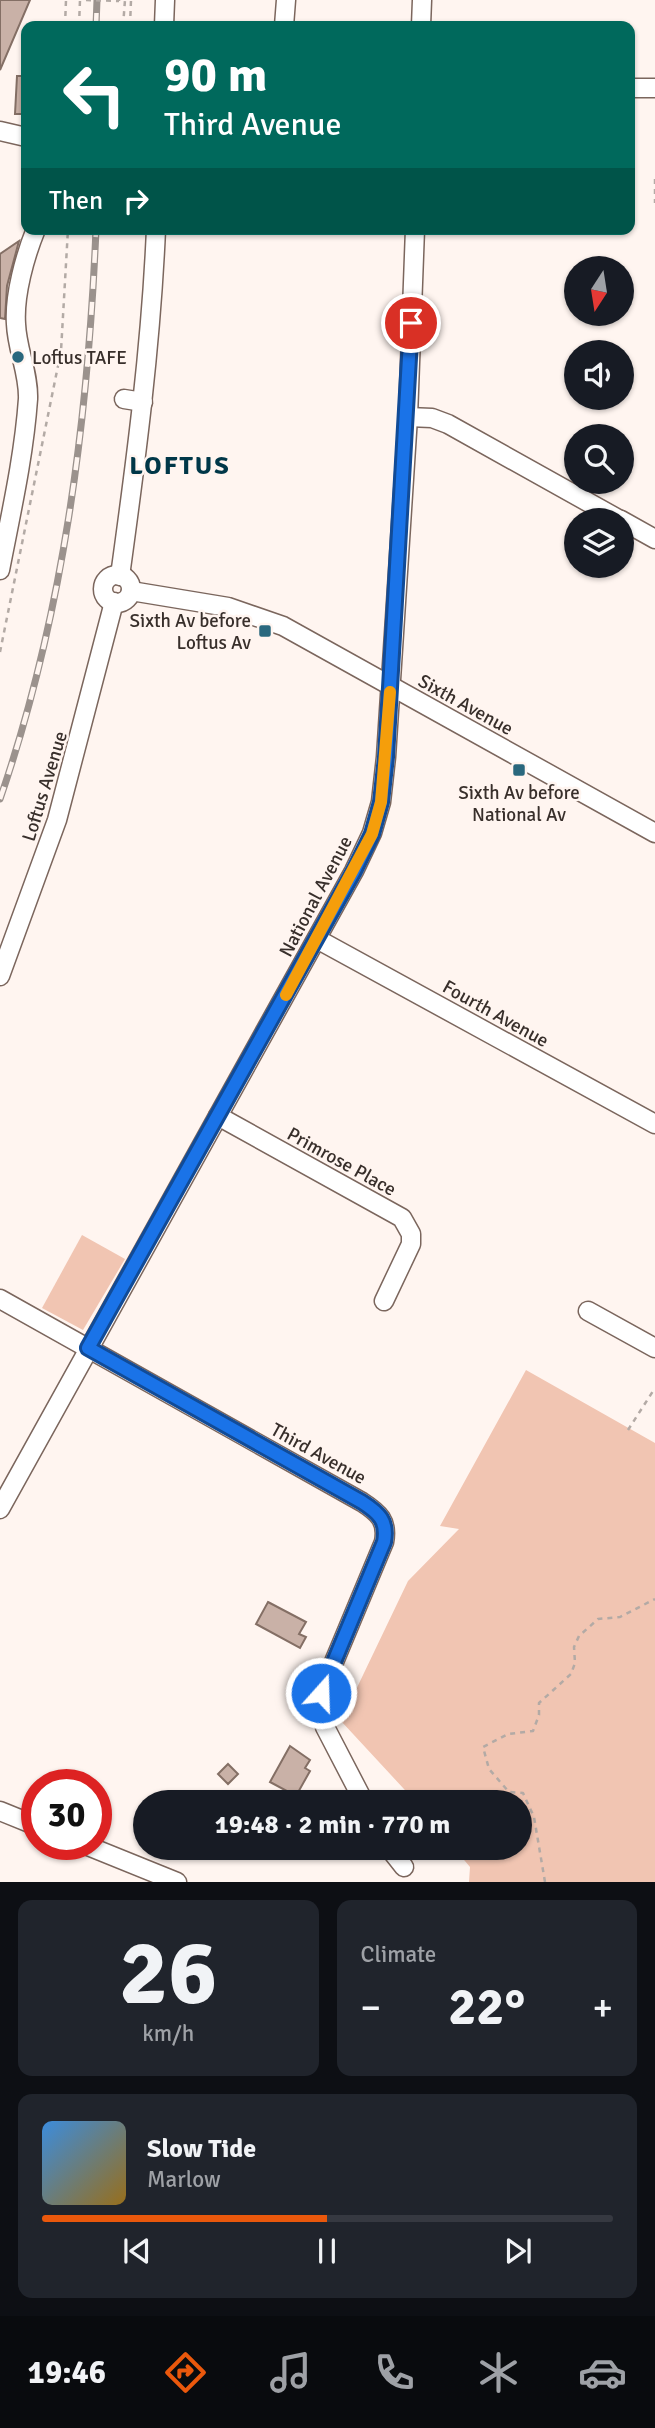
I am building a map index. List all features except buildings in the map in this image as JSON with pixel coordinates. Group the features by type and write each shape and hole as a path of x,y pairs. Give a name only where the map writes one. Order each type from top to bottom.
{"street":[{"path":"164,21 165,0"},
{"path":"284,21 286,0"},
{"path":"421,21 422,0"},
{"path":"635,88 655,88"},
{"path":"0,131 21,136"},
{"path":"0,569 20,468 28,395 27,373 16,325 17,304 34,235"},
{"path":"120,576 153,311 156,235"},
{"name":"National Avenue","path":"0,1509 317,939 372,834 381,802 390,686 408,417 415,235"},
{"path":"124,399 143,402"},
{"path":"408,417 432,418 448,424 599,508"},
{"path":"634,527 655,539"},
{"path":"112,576 120,576 129,581 131,591 123,602 114,602 105,594 104,586 112,576"},
{"name":"Sixth Avenue","path":"131,591 256,614 283,626 655,833"},
{"name":"Loftus Avenue","path":"0,976 58,820 114,602"},
{"name":"Fourth Avenue","path":"317,939 655,1124"},
{"name":"Primrose Place","path":"218,1116 402,1218 411,1234 411,1244 384,1301"},
{"name":"Third Avenue","path":"0,1299 362,1502 382,1517 386,1534 384,1542 321,1693 325,1727 358,1790"},
{"path":"589,1311 655,1348"},
{"path":"0,1811 21,1820"},
{"path":"112,1856 177,1882"},
{"path":"398,1860 404,1867"}],"path":[{"path":"65,21 66,0"},
{"path":"79,21 80,0"},
{"path":"86,0 119,1"},
{"path":"123,21 125,0"},
{"path":"130,21 131,0"},
{"path":"655,178 655,203"},
{"path":"628,1430 655,1388"},
{"path":"545,1882 534,1817 523,1793 509,1792 489,1769 482,1748 509,1734 533,1731 539,1715 539,1703 570,1674 575,1662 574,1647 579,1636 598,1619 620,1617 655,1599"}],"shaded area":[{"path":"82,1235 125,1259 83,1330 42,1308"},
{"path":"526,1370 655,1443 655,1882 469,1882 470,1867 464,1860 532,1860 532,1790 405,1790 341,1721 408,1581 459,1529 440,1526"}],"railway":[{"path":"96,21 97,0"},
{"path":"0,799 40,660 69,518 86,373 96,235"}],"slow traffic":[{"path":"286,995 372,834 381,802 390,692"}],"place":[{"name":"Loftus TAFE","path":"18,357"},
{"name":"Sixth Av before Loftus Av","path":"265,631"},
{"name":"Sixth Av before National Av","path":"519,770"}],"district":[{"name":"LOFTUS","path":"180,465"}],"route":[{"path":"321,1693 384,1542 386,1534 382,1517 362,1502 88,1348 317,939 372,834 381,802 386,757 408,417 411,323"}]}
